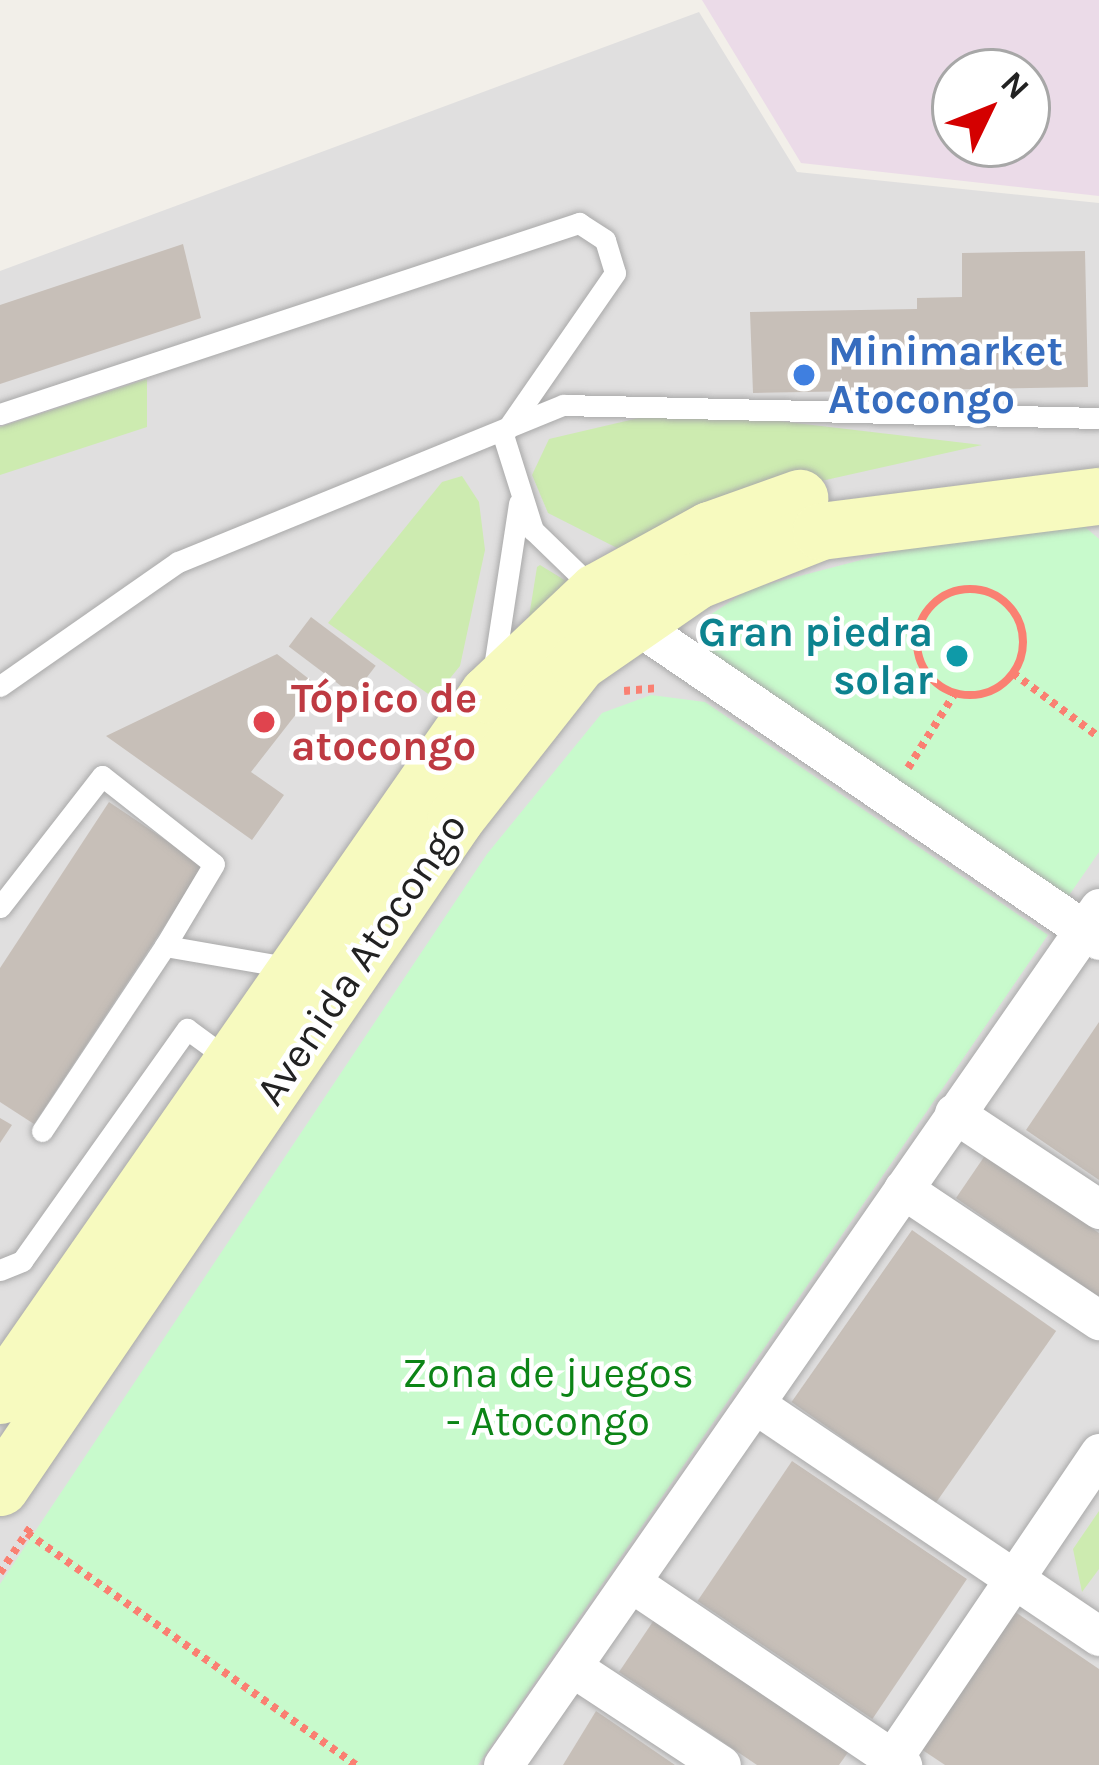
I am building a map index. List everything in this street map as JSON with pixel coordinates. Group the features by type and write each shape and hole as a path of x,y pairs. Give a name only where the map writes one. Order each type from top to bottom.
{"main road":[{"name":"Avenida Atocongo","path":"22,1512 250,1075 292,968 488,694 709,530 866,480 1099,459"},
{"name":"Avenida Atocongo","path":"0,1395 612,606 821,530 1099,496"}],"street":[{"path":"514,1761 572,1666 954,1113 1094,926 890,798 612,606"},
{"path":"954,1113 1099,1209"},
{"path":"903,1189 1099,1319"},
{"path":"755,1404 1099,1636"},
{"path":"632,1583 894,1763 1099,1453"},
{"path":"572,1666 721,1765"}],"lane":[{"path":"0,414 579,223 605,240 615,273 503,436 519,502 488,694"},
{"path":"0,686 178,562 503,436 563,405 617,400 1099,418"},
{"path":"519,502 612,606"},
{"path":"0,907 102,776 214,864 42,1131"},
{"path":"165,946 292,968"},
{"path":"0,1270 22,1261 187,1029 250,1075"}],"path":[{"path":"953,591 988,592 1016,614 1023,648 1013,673 994,690 956,693 929,677 916,643 925,610 953,591"},
{"path":"1013,673 1099,737"},
{"path":"607,697 667,688"},
{"path":"890,798 956,693"},
{"path":"0,1573 22,1512 356,1765"}],"shaded area":[{"path":"702,0 1099,0 1099,196 801,163"},
{"path":"699,12 797,172 1099,203 1099,1765 0,1765 0,271"}],"green space":[{"path":"147,379 147,427 0,475 0,427"},
{"path":"677,409 982,445 732,501 621,550 548,513 532,475 549,439"},
{"path":"462,476 479,502 485,550 460,666 434,698 328,623 442,482"},
{"path":"1084,526 1099,539 1099,852 1063,904 725,673 707,649 710,615 749,589 965,533"},
{"path":"537,567 571,584 529,617"},
{"name":"Zona de juegos - Atocongo","path":"651,695 705,702 1048,935 478,1765 0,1765 0,1584 487,854 602,713"},
{"path":"1099,1511 1099,1569 1082,1592 1073,1549"}],"building":[{"path":"183,244 201,318 0,384 0,305"},
{"path":"1085,251 1088,387 753,393 750,312 917,309 917,298 962,297 962,253"},
{"path":"311,617 376,666 353,695 289,647"},
{"path":"277,654 318,686 251,772 284,795 252,840 106,736"},
{"path":"109,802 204,866 34,1124 0,1102 0,968"},
{"path":"1099,1022 1099,1180 1026,1130"},
{"path":"0,1118 12,1125 0,1143"},
{"path":"986,1154 1099,1233 1099,1297 956,1198"},
{"path":"912,1230 1056,1331 936,1503 792,1402"},
{"path":"792,1461 967,1579 872,1719 697,1601"},
{"path":"1011,1609 1099,1669 1099,1765 945,1765 918,1747"},
{"path":"654,1620 849,1751 839,1765 757,1765 619,1672"},
{"path":"596,1711 675,1765 563,1765"}],"place":[{"name":"Minimarket Atocongo","path":"804,375"},
{"name":"Gran piedra solar","path":"957,656"},
{"name":"Tópico de atocongo","path":"264,722"}]}
